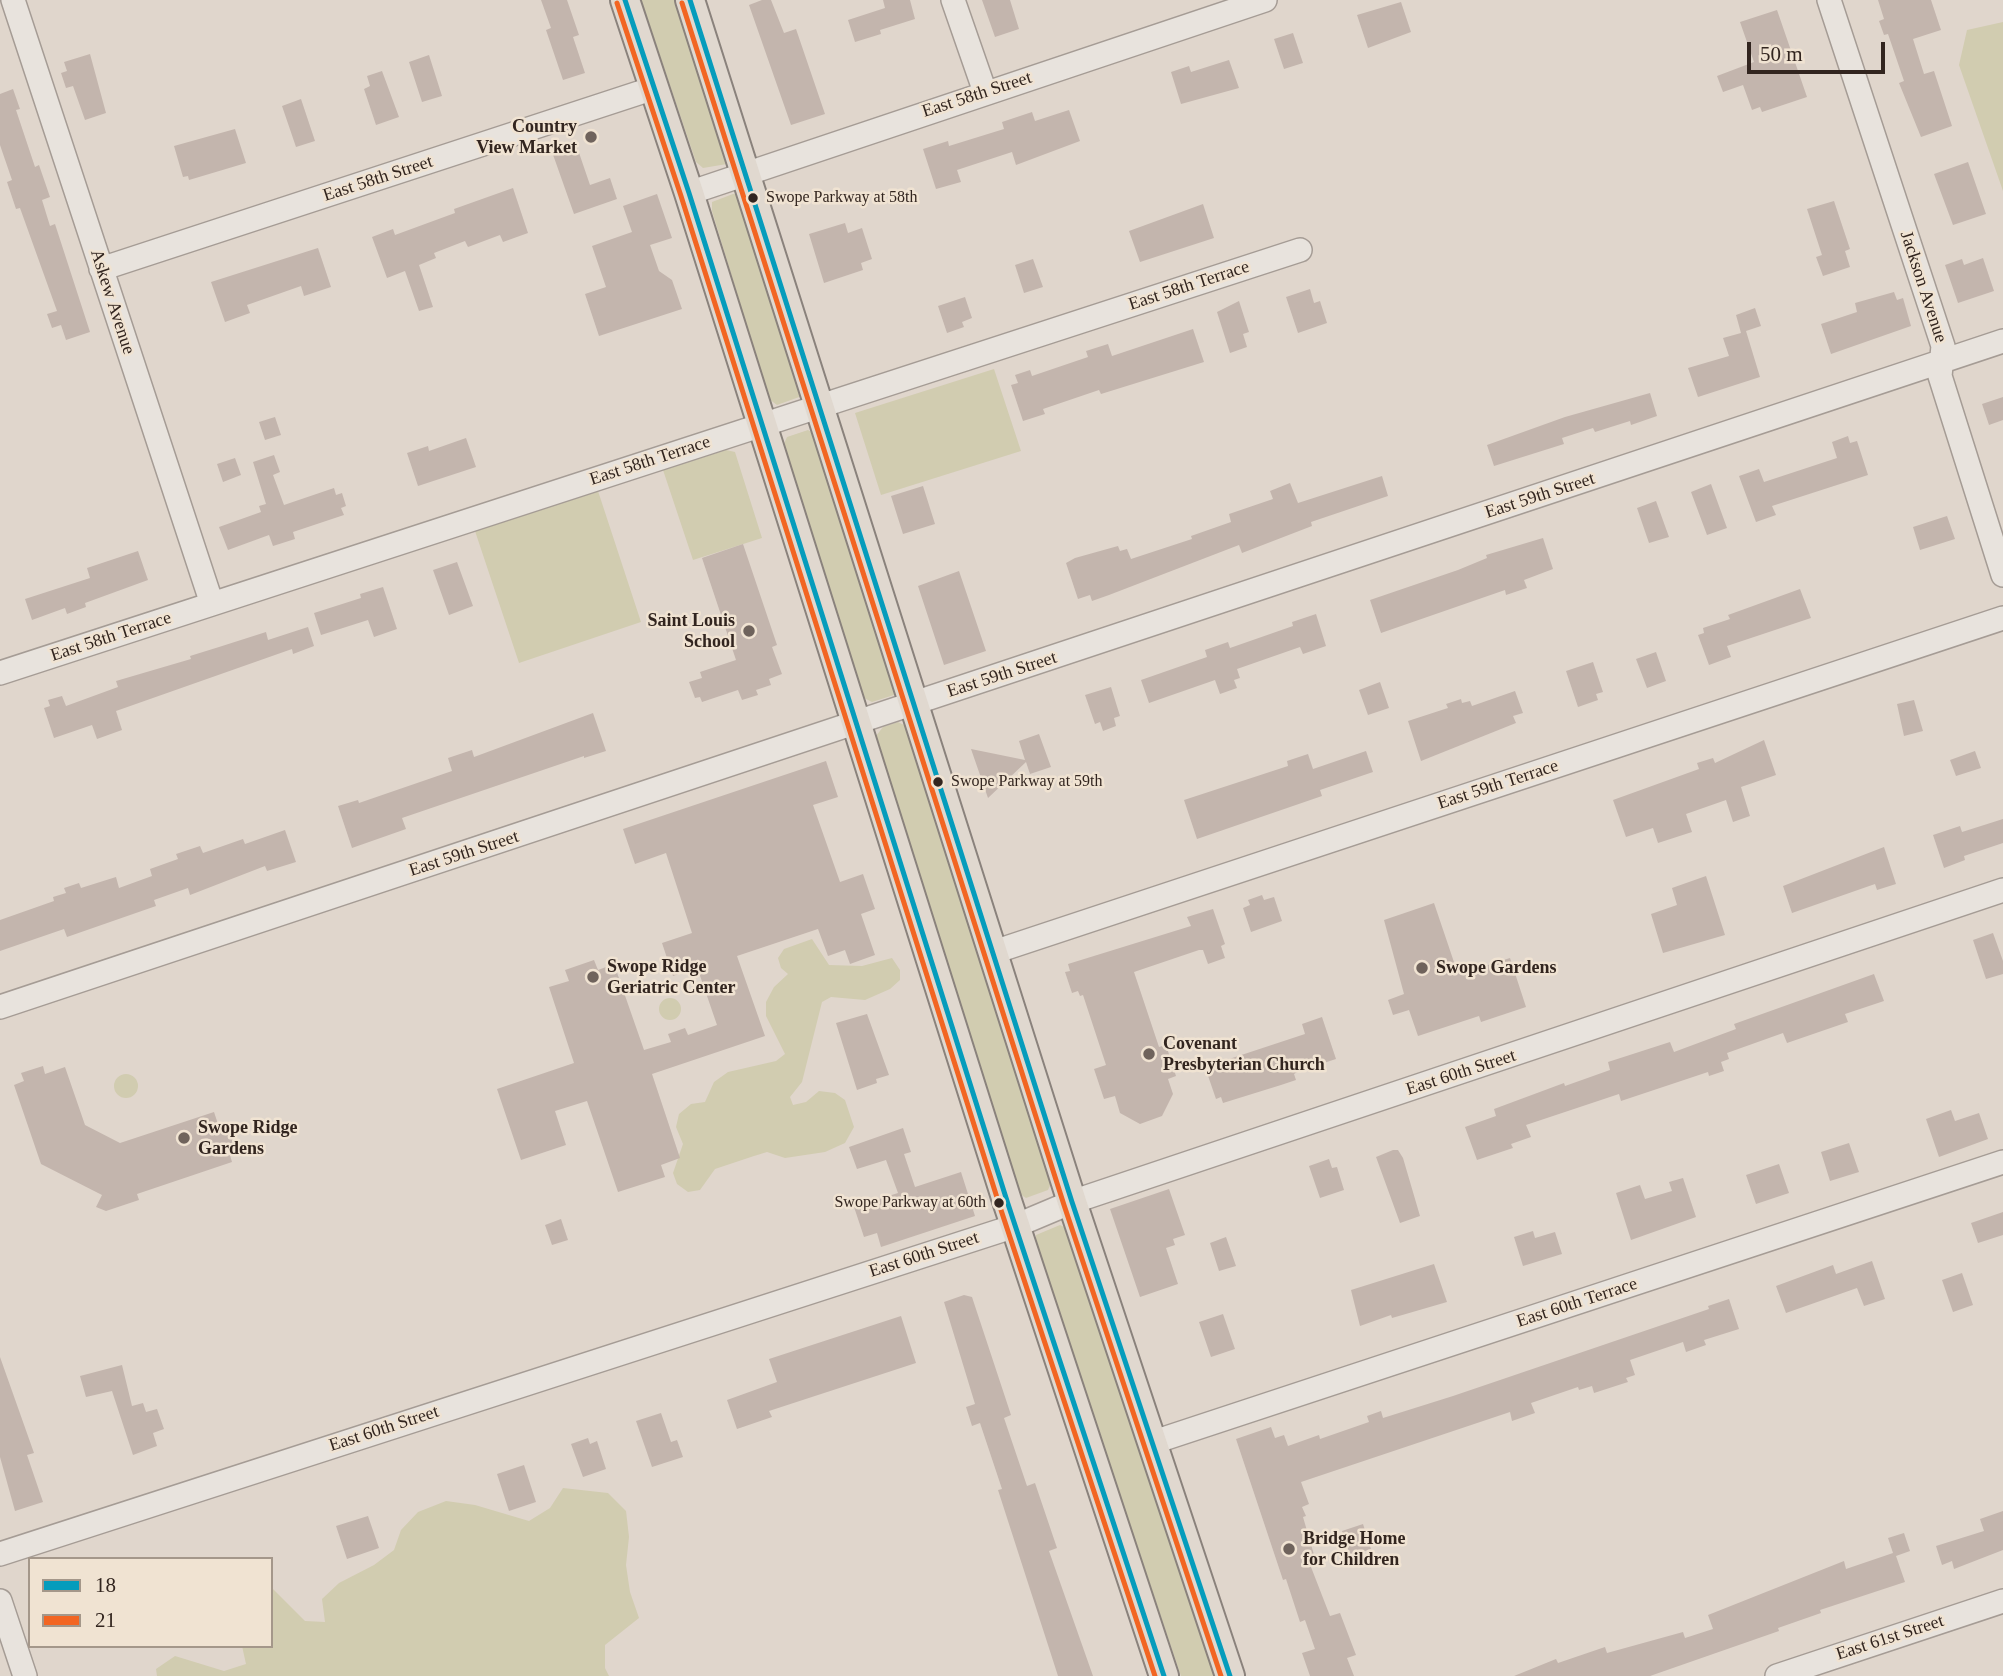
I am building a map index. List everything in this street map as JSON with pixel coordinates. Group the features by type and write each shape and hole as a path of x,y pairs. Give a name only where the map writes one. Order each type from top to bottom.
{"main road":[{"path":"625,0 689,193 1015,1226 1164,1676"},
{"path":"690,0 1072,1202 1230,1676"}],"street":[{"name":"Askew Avenue","path":"13,0 212,604"},
{"path":"953,0 985,92"},
{"name":"Jackson Avenue","path":"1829,0 1943,346 1940,376 2003,575"},
{"name":"East 58th Street","path":"689,193 1255,2"},
{"name":"East 58th Street","path":"101,269 654,88"},
{"name":"East 58th Terrace","path":"0,673 1300,250"},
{"name":"East 59th Street","path":"0,1007 2003,341"},
{"name":"East 59th Terrace","path":"994,952 2003,618"},
{"name":"East 60th Street","path":"0,1554 1015,1226 1072,1202 2003,890"},
{"name":"East 60th Terrace","path":"1151,1443 2003,1162"},
{"path":"0,1601 25,1676"},
{"name":"East 61st Street","path":"1777,1676 2003,1601"}],"shaded area":[{"path":"641,0 677,0 730,161 727,164 703,168 696,162"},
{"path":"2003,22 2003,191 1959,65 1967,30"},
{"path":"737,194 802,396 777,405 769,399 712,211 712,202"},
{"path":"994,369 1021,451 881,495 855,413"},
{"path":"808,430 815,434 896,690 894,695 872,702 864,698 783,446 787,437"},
{"path":"726,450 735,452 762,538 693,560 663,470"},
{"path":"598,491 641,622 519,663 475,531"},
{"path":"898,722 908,727 1052,1181 1048,1190 1026,1198 1020,1194 1017,1186 876,736 883,727"},
{"path":"812,939 829,965 862,966 892,958 900,970 900,980 890,989 865,1000 831,997 822,1002 802,1082 790,1097 793,1105 806,1102 819,1091 835,1093 845,1100 854,1127 845,1143 825,1152 785,1158 767,1152 715,1169 700,1190 688,1192 677,1184 673,1173 683,1144 676,1127 679,1114 691,1104 705,1102 714,1082 728,1072 776,1061 785,1054 766,1016 766,1002 774,987 788,974 781,968 778,958 784,949"},
{"path":"666,998 674,998 681,1005 681,1013 674,1020 666,1020 659,1013 659,1005"},
{"path":"126,1074 135,1077 138,1086 135,1095 126,1098 117,1095 114,1086 117,1077"},
{"path":"1060,1225 1068,1229 1218,1676 1181,1676 1036,1247 1036,1235"},
{"path":"563,1488 608,1493 626,1511 629,1537 626,1565 630,1592 639,1618 605,1645 605,1668 609,1676 157,1676 156,1669 175,1656 224,1671 246,1664 242,1648 273,1648 273,1589 305,1621 325,1622 322,1599 339,1583 374,1565 394,1550 401,1530 418,1512 446,1501 475,1505 529,1521 550,1508"}],"building":[{"path":"541,0 567,0 579,35 573,37 585,73 563,80 546,30 551,28"},
{"path":"771,0 784,33 796,29 825,114 791,125 749,5"},
{"path":"883,0 910,0 915,19 880,30 881,34 855,42 848,20 885,8"},
{"path":"982,0 1010,0 1019,29 995,37"},
{"path":"1878,0 1931,0 1941,30 1913,39 1924,74 1934,71 1952,126 1921,137 1899,83 1904,81 1888,34 1884,35 1879,21 1884,19"},
{"path":"1401,2 1411,32 1368,48 1357,15"},
{"path":"1777,10 1807,97 1762,112 1760,107 1752,110 1743,85 1723,92 1717,76 1754,62 1740,22"},
{"path":"1293,33 1303,63 1284,69 1274,39"},
{"path":"90,54 106,113 85,120 73,86 66,88 61,73 67,71 64,62"},
{"path":"429,55 442,96 422,102 409,62"},
{"path":"1229,60 1239,88 1181,104 1171,72 1189,66 1191,72"},
{"path":"382,71 399,117 376,125 364,89 370,86 367,76"},
{"path":"13,89 20,109 16,110 35,167 39,165 50,197 42,200 50,226 55,224 90,332 66,340 61,325 52,328 47,314 57,311 20,208 16,209 7,182 12,180 0,145 0,94"},
{"path":"301,99 315,141 296,147 282,106"},
{"path":"1069,110 1080,141 1016,165 1012,152 957,170 961,182 936,189 923,149 948,141 949,146 1004,129 1002,122 1032,112 1035,121"},
{"path":"235,129 246,163 189,180 188,176 183,177 174,146"},
{"path":"575,141 590,185 610,178 617,199 574,214 551,149"},
{"path":"1968,162 1986,214 1953,225 1934,174"},
{"path":"513,188 528,233 503,242 500,235 468,247 465,241 434,253 436,258 419,265 433,307 419,311 405,271 387,278 372,237 393,229 395,235 455,213 454,209"},
{"path":"657,194 672,238 650,245 659,271 672,280 682,309 599,336 585,294 606,287 592,246 632,232 623,206"},
{"path":"1834,201 1850,249 1845,251 1850,267 1823,276 1816,257 1822,255 1807,209"},
{"path":"1203,204 1214,238 1140,262 1129,231"},
{"path":"845,223 848,233 862,228 872,259 861,263 863,270 824,283 809,234"},
{"path":"318,248 331,287 304,296 301,286 247,305 250,313 225,322 211,282"},
{"path":"1983,258 1994,291 1958,303 1945,265 1962,259 1964,265"},
{"path":"1033,259 1043,287 1024,293 1015,265"},
{"path":"1310,289 1314,303 1320,301 1327,323 1298,333 1286,297"},
{"path":"1894,292 1897,300 1903,298 1911,326 1831,354 1821,324 1857,312 1855,303"},
{"path":"965,297 972,318 962,322 964,327 947,333 938,306"},
{"path":"1239,301 1249,332 1243,334 1247,347 1230,353 1217,312"},
{"path":"1755,308 1761,326 1746,331 1760,377 1698,397 1688,368 1729,356 1723,338 1741,333 1736,315"},
{"path":"1193,329 1204,362 1101,394 1099,390 1043,409 1045,414 1023,421 1011,385 1018,383 1015,375 1030,370 1032,376 1088,357 1086,351 1108,344 1112,356"},
{"path":"1650,393 1657,416 1631,425 1630,421 1595,432 1593,428 1562,438 1564,444 1494,466 1487,445 1565,417"},
{"path":"2003,397 2003,420 1989,425 1982,404"},
{"path":"275,417 281,435 265,440 259,422"},
{"path":"1848,436 1850,443 1857,441 1868,475 1772,506 1776,515 1756,522 1739,476 1759,469 1764,482 1837,458 1832,442"},
{"path":"466,438 476,467 418,486 407,453 428,446 429,451"},
{"path":"274,455 280,472 273,475 284,505 334,488 336,495 342,493 346,506 341,508 344,515 293,532 295,539 273,546 269,535 228,550 219,527 261,512 259,506 266,504 253,462"},
{"path":"235,458 241,475 223,482 217,464"},
{"path":"1382,476 1388,496 1311,522 1312,526 1242,553 1239,545 1092,601 1090,595 1078,599 1066,563 1075,558 1118,546 1120,551 1127,549 1131,559 1192,539 1191,536 1231,522 1229,514 1273,499 1270,491 1290,483 1298,503"},
{"path":"1711,484 1727,528 1707,535 1691,492"},
{"path":"923,486 935,524 903,534 891,496"},
{"path":"1656,501 1669,537 1649,543 1637,508"},
{"path":"1947,516 1955,539 1920,550 1913,527"},
{"path":"1543,538 1553,569 1524,580 1527,588 1506,595 1505,590 1381,633 1370,600 1458,570 1487,558 1486,555"},
{"name":"Saint Louis School","path":"743,544 777,645 772,647 782,674 769,679 771,685 756,690 758,695 742,700 738,690 702,702 700,697 695,698 689,682 702,678 700,672 736,660 702,558"},
{"path":"138,551 148,580 85,603 86,607 67,614 65,608 32,620 25,599 90,578 87,568"},
{"path":"457,562 473,606 449,615 433,570"},
{"path":"959,571 986,651 944,665 918,586"},
{"path":"383,587 397,629 374,637 368,620 321,635 314,613 361,598 360,594"},
{"path":"1800,589 1811,618 1727,646 1731,657 1709,665 1698,635 1704,633 1703,628 1730,619 1728,615"},
{"path":"1316,614 1326,646 1303,654 1300,647 1237,669 1240,678 1234,680 1237,688 1220,694 1215,680 1149,703 1141,680 1207,657 1205,650 1228,642 1230,648 1293,626 1292,622"},
{"path":"308,627 314,646 293,654 292,649 116,711 122,730 97,739 92,725 54,738 44,708 50,706 48,700 62,696 66,706 118,687 116,681 191,659 190,656 266,632 268,640"},
{"path":"1656,652 1666,681 1647,688 1636,659"},
{"path":"1593,662 1603,692 1596,694 1598,700 1578,707 1566,671"},
{"path":"1380,682 1389,708 1368,715 1359,690"},
{"path":"1111,687 1120,716 1114,718 1116,726 1103,731 1100,722 1095,724 1085,695"},
{"path":"1515,691 1523,713 1513,716 1516,723 1421,761 1408,721 1448,708 1446,704 1461,699 1462,703 1470,701 1472,706"},
{"path":"1914,700 1923,731 1904,736 1897,704"},
{"path":"593,713 606,751 584,756 402,818 406,829 352,848 338,806 358,800 359,803 452,771 448,758 472,750 474,757"},
{"path":"1039,734 1051,767 1030,774 1026,762 988,798 971,749 1025,760 1019,741"},
{"path":"1764,740 1776,775 1741,787 1750,816 1733,822 1726,800 1686,814 1692,832 1658,843 1653,828 1626,837 1613,800 1699,769 1697,763 1713,758 1715,763"},
{"path":"1366,751 1373,772 1320,790 1322,796 1197,839 1184,800 1288,766 1287,761 1308,754 1313,769"},
{"path":"1975,751 1981,768 1956,776 1950,760"},
{"name":"Swope Ridge Geriatric Center","path":"826,761 838,797 813,805 840,882 863,874 875,909 861,914 875,955 850,964 845,950 828,956 818,929 737,956 765,1036 652,1074 680,1158 661,1165 665,1177 618,1192 587,1101 555,1111 566,1145 521,1160 497,1089 574,1063 549,987 569,981 565,970 594,960 598,970 614,964 644,1050 671,1042 668,1034 685,1028 688,1035 717,1025 697,967 673,976 662,943 692,933 666,853 635,864 623,829"},
{"path":"2003,819 2003,843 1964,856 1965,860 1944,868 1933,835 1960,826 1962,832"},
{"path":"285,830 296,862 267,871 265,866 190,895 188,888 154,900 156,906 67,937 64,929 0,951 0,920 54,901 53,897 66,893 64,888 79,883 81,888 116,877 119,888 152,876 150,869 178,859 176,854 200,846 203,853 243,839 245,844"},
{"path":"1884,847 1896,884 1877,890 1875,884 1792,913 1783,886"},
{"path":"1706,876 1725,935 1663,953 1651,914 1677,905 1672,888"},
{"path":"1262,895 1264,900 1274,897 1282,921 1251,932 1243,908 1250,905 1248,900"},
{"name":"Swope Gardens","path":"1434,903 1457,971 1470,966 1472,970 1510,958 1526,1007 1481,1022 1479,1016 1418,1036 1409,1010 1393,1015 1388,1000 1404,994 1384,920"},
{"path":"1213,909 1225,944 1221,946 1225,958 1208,964 1203,950 1199,950 1134,972 1159,1047 1166,1045 1176,1076 1168,1079 1173,1094 1162,1116 1140,1124 1120,1113 1115,1096 1104,1099 1094,1069 1106,1065 1083,995 1080,996 1078,991 1072,993 1065,972 1070,971 1068,964 1191,926 1187,917"},
{"path":"1993,933 2003,961 2003,974 1986,979 1973,940"},
{"path":"1874,974 1884,1001 1845,1014 1848,1022 1787,1043 1783,1033 1727,1053 1729,1059 1721,1062 1724,1071 1709,1076 1708,1072 1621,1101 1619,1094 1526,1125 1531,1137 1511,1144 1513,1148 1477,1160 1465,1127 1496,1116 1494,1109 1564,1083 1565,1086 1610,1070 1608,1062 1670,1042 1674,1052 1736,1029 1734,1024"},
{"path":"867,1014 889,1075 876,1079 877,1083 857,1090 836,1023"},
{"path":"1322,1017 1336,1059 1299,1071 1294,1074 1296,1080 1281,1085 1223,1103 1221,1097 1216,1099 1205,1067 1305,1034 1302,1024"},
{"name":"Swope Ridge Gardens","path":"43,1066 45,1074 65,1067 85,1125 120,1143 214,1112 221,1133 231,1130 238,1150 229,1152 232,1162 137,1194 139,1200 106,1211 96,1207 102,1195 41,1164 14,1085 24,1081 21,1073"},
{"path":"1951,1110 1955,1121 1979,1113 1988,1139 1939,1157 1926,1119"},
{"path":"903,1128 911,1152 904,1154 915,1187 961,1172 975,1216 881,1247 877,1233 864,1237 854,1207 898,1193 886,1160 857,1169 849,1147"},
{"path":"1849,1143 1859,1172 1830,1181 1821,1152"},
{"path":"1398,1150 1403,1158 1420,1216 1400,1223 1376,1157"},
{"path":"1329,1159 1332,1168 1337,1167 1344,1190 1320,1198 1309,1166"},
{"path":"1779,1164 1789,1193 1756,1204 1746,1175"},
{"path":"1683,1178 1696,1217 1631,1240 1616,1193 1640,1185 1645,1199 1672,1191 1669,1182"},
{"path":"1169,1189 1185,1235 1173,1239 1175,1245 1166,1248 1178,1284 1140,1297 1110,1209"},
{"path":"2003,1212 2003,1235 1978,1243 1971,1223"},
{"path":"561,1219 568,1240 552,1245 545,1225"},
{"path":"1533,1231 1535,1238 1555,1232 1562,1254 1523,1266 1514,1237"},
{"path":"1226,1237 1236,1266 1219,1271 1210,1243"},
{"path":"1872,1261 1885,1299 1864,1306 1857,1288 1786,1313 1776,1286 1833,1265 1836,1274"},
{"path":"1434,1264 1447,1302 1392,1318 1391,1315 1360,1326 1351,1290"},
{"path":"1962,1273 1973,1305 1953,1312 1942,1280"},
{"path":"964,1295 972,1297 1011,1415 1004,1418 1027,1486 1035,1483 1057,1548 1049,1551 1093,1676 1058,1676 998,1490 1002,1489 980,1423 972,1426 966,1407 975,1404 944,1302"},
{"path":"1729,1299 1739,1329 1704,1340 1706,1345 1686,1352 1683,1342 1630,1360 1635,1375 1626,1378 1628,1382 1594,1393 1592,1386 1579,1390 1578,1387 1531,1403 1535,1413 1512,1421 1510,1412 1301,1482 1309,1504 1302,1507 1306,1516 1303,1517 1317,1565 1311,1567 1330,1616 1340,1613 1356,1655 1347,1658 1354,1676 1310,1676 1302,1653 1315,1649 1305,1620 1300,1622 1286,1579 1283,1580 1236,1439 1271,1427 1275,1438 1284,1435 1288,1446 1319,1435 1320,1439 1369,1422 1367,1416 1381,1411 1383,1418 1453,1396 1709,1309 1708,1306"},
{"path":"1223,1314 1235,1349 1211,1357 1199,1322"},
{"path":"901,1316 916,1363 769,1411 772,1417 737,1429 727,1400 777,1382 769,1359"},
{"path":"0,1357 34,1453 27,1455 43,1502 15,1511 0,1457"},
{"path":"122,1365 132,1406 143,1403 146,1412 157,1409 164,1429 153,1433 157,1446 133,1455 112,1391 86,1397 80,1376"},
{"path":"661,1413 671,1442 677,1440 683,1457 652,1467 636,1421"},
{"path":"588,1438 590,1444 597,1441 606,1469 583,1477 571,1444"},
{"path":"524,1465 536,1502 509,1511 497,1474"},
{"path":"2003,1511 2003,1550 1954,1569 1952,1561 1942,1565 1936,1546 1984,1531 1980,1519"},
{"path":"368,1516 379,1548 347,1559 336,1526"},
{"path":"1363,1524 1371,1549 1350,1556 1342,1531"},
{"path":"1904,1533 1910,1551 1896,1556 1905,1582 1820,1610 1821,1613 1778,1628 1779,1631 1650,1676 1514,1676 1556,1659 1558,1663 1605,1647 1607,1653 1683,1632 1685,1638 1713,1629 1708,1615 1844,1561 1846,1569 1893,1553 1888,1538"}],"transit line":[{"name":"18","path":"625,0 689,193 1008,1204 1164,1676"},
{"name":"18","path":"690,0 1072,1202 1230,1676"},
{"name":"21","path":"617,3 681,196 1000,1207 1155,1676"},
{"name":"21","path":"682,3 1064,1205 1221,1676"}],"place":[{"name":"Country View Market","path":"591,137"},
{"name":"Swope Parkway at 58th","path":"753,198"},
{"name":"Saint Louis School","path":"749,631"},
{"name":"Swope Parkway at 59th","path":"938,782"},
{"name":"Swope Gardens","path":"1422,968"},
{"name":"Swope Ridge Geriatric Center","path":"593,977"},
{"name":"Covenant Presbyterian Church","path":"1149,1054"},
{"name":"Swope Ridge Gardens","path":"184,1138"},
{"name":"Swope Parkway at 60th","path":"999,1203"},
{"name":"Bridge Home for Children","path":"1289,1549"}]}
